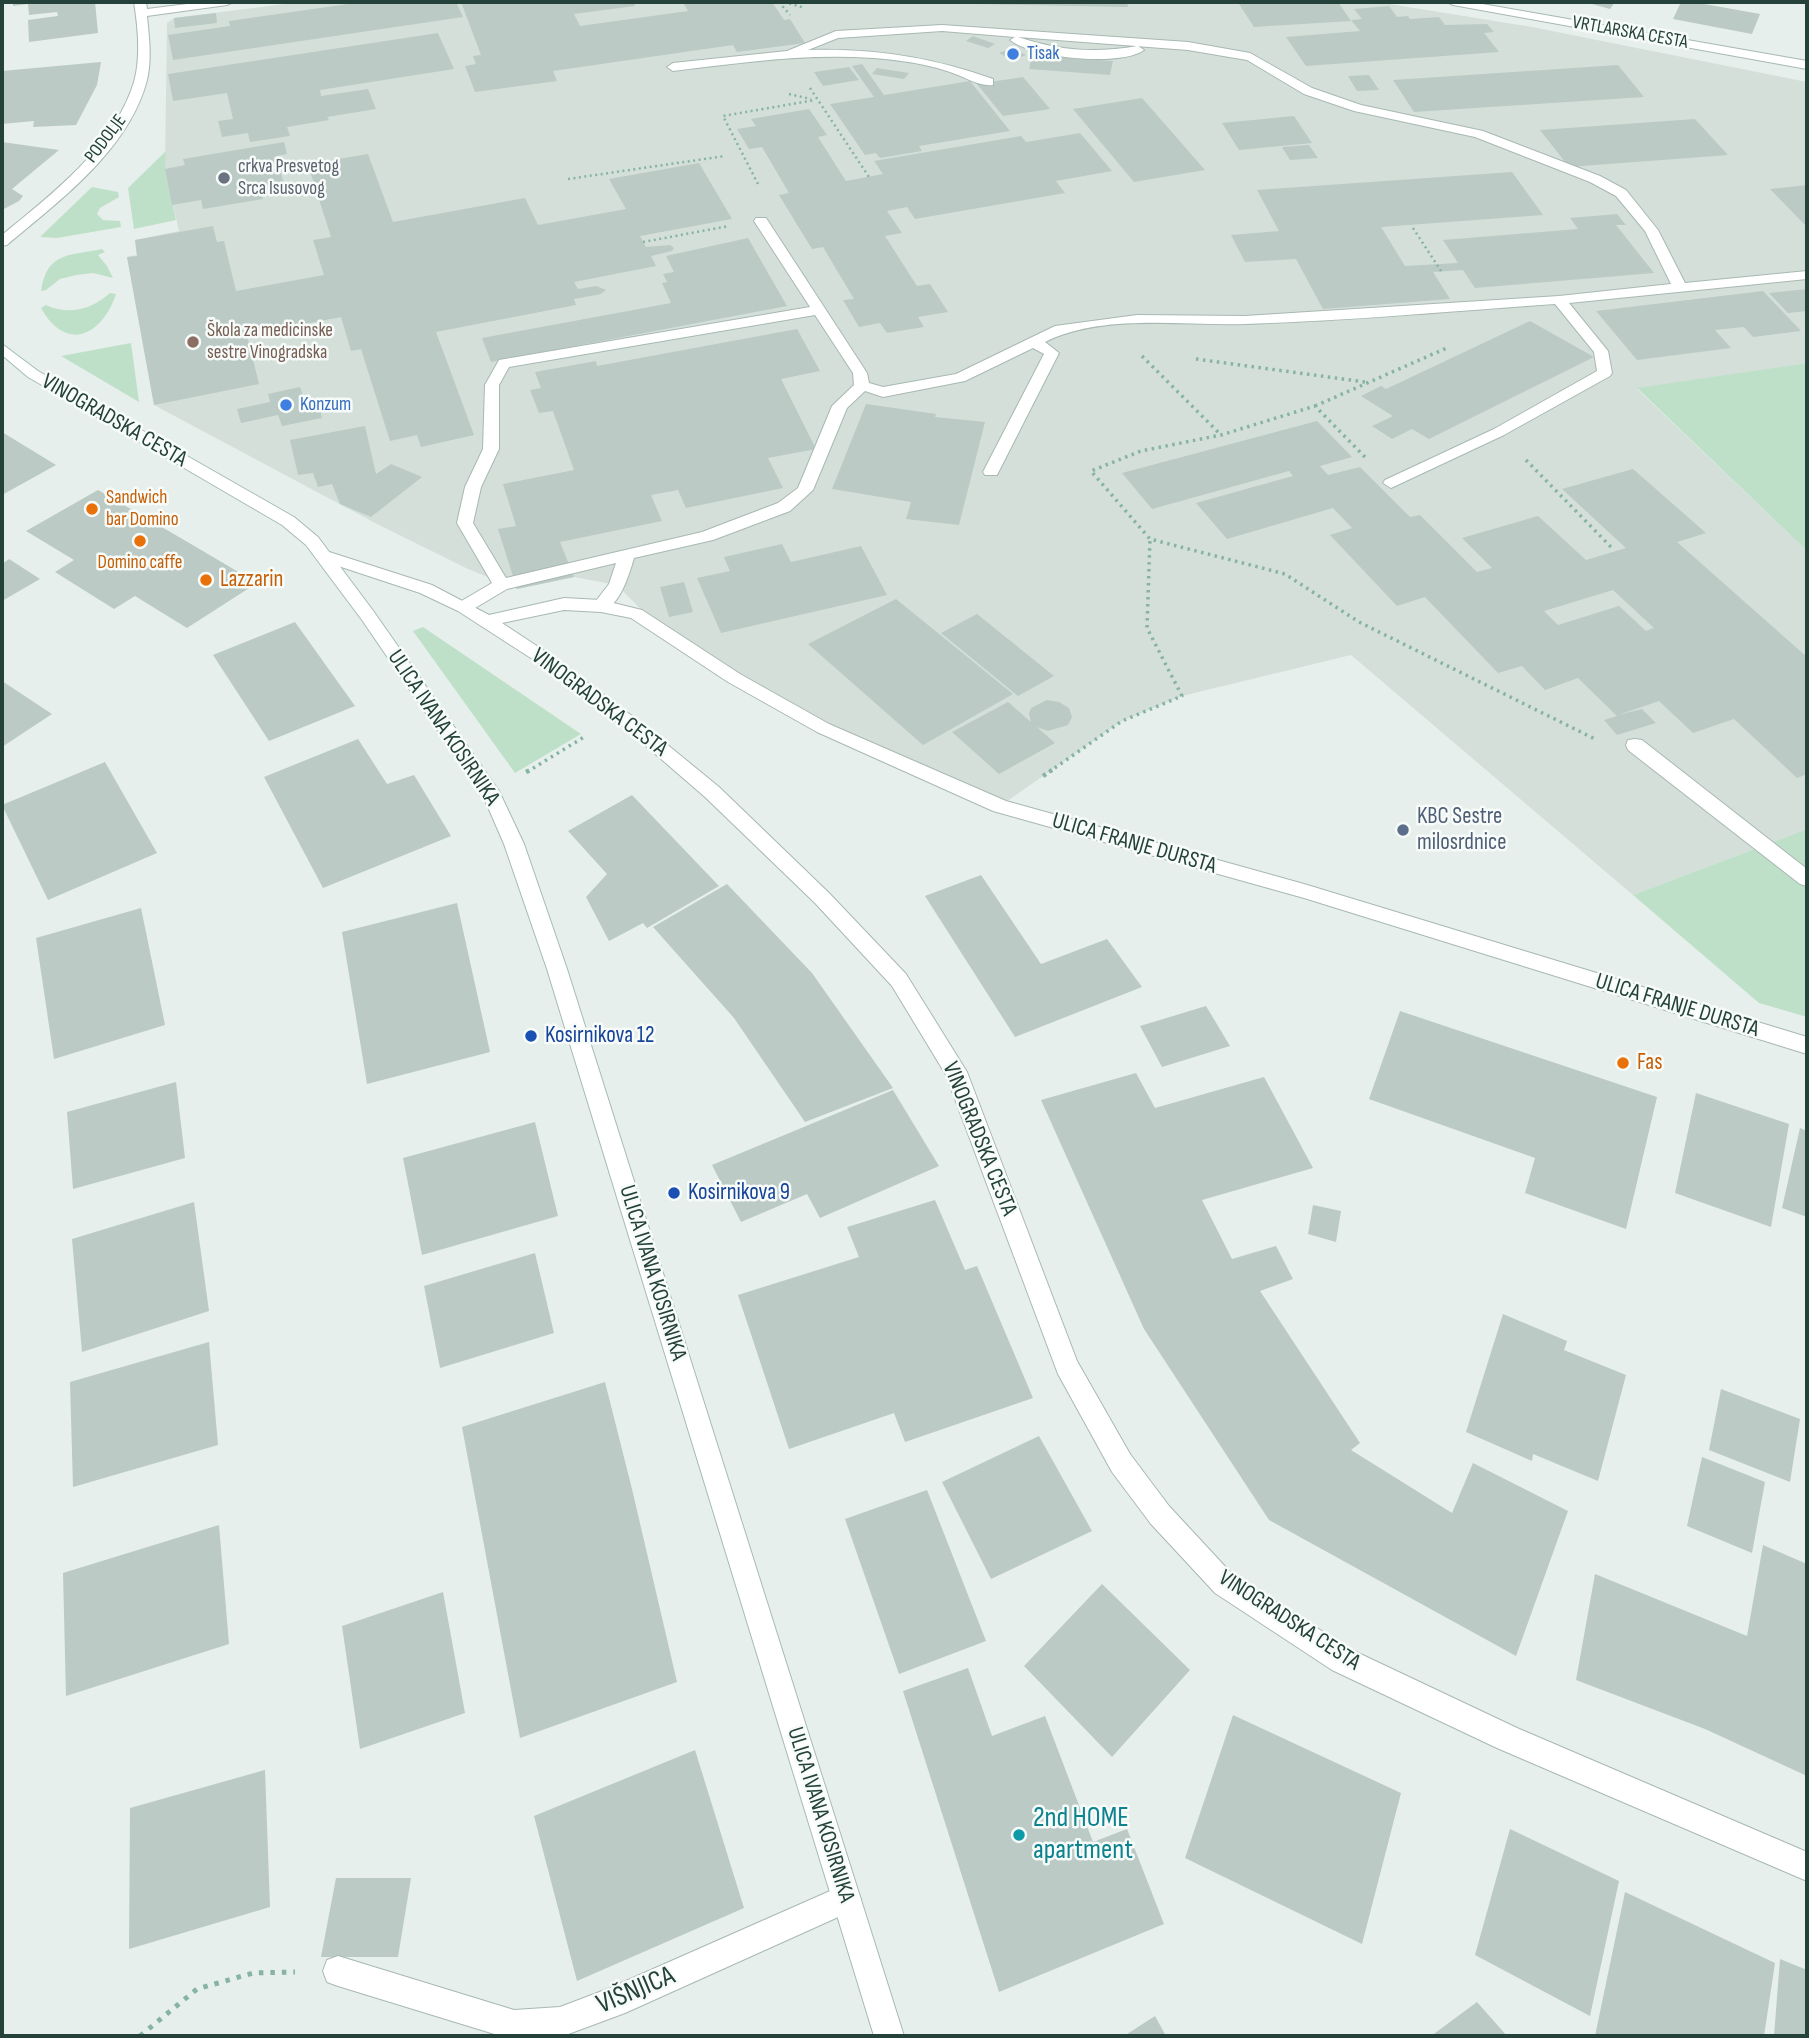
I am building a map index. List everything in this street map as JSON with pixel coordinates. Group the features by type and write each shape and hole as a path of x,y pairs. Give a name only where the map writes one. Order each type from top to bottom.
{"street":[{"path":"141,8 227,2"},
{"name":"VRTLARSKA CESTA","path":"1453,2 1807,65"},
{"name":"PODOLJE","path":"2,243 44,208 88,164 123,120 141,81 141,8"},
{"path":"792,53 836,35 942,28 1164,44 1217,49 1250,57 1308,91 1358,108 1479,134 1595,179 1620,192 1651,230 1680,288"},
{"path":"673,68 792,53 903,60 946,67 989,82"},
{"path":"761,221 861,380 883,392 960,378 1060,329 1137,319 1245,320 1559,300 1807,275"},
{"path":"1391,483 1499,432 1605,373 1601,351 1559,300"},
{"path":"501,585 465,523 473,487 491,449 492,385 504,363 819,310"},
{"path":"991,472 1052,354 1033,341"},
{"name":"VINOGRADSKA CESTA","path":"2,348 33,374 288,521 307,536 323,555 376,571 464,607 543,658 630,723 712,792 822,898 899,980 956,1072 1067,1366 1121,1463 1160,1515 1224,1584 1342,1660 1507,1738 1807,1867"},
{"path":"464,607 501,585 707,536 784,507 805,490 840,406 861,380"},
{"name":"ULICA IVANA KOSIRNIKA","path":"323,555 492,796 513,845 601,1110 889,2036"},
{"path":"601,606 617,585 627,556"},
{"name":"ULICA FRANJE DURSTA","path":"487,621 564,604 601,606 636,614 734,678 823,728 1000,806 1304,891 1807,1045"},
{"path":"1636,745 1807,879"},
{"name":"VIŠNJICA","path":"338,1971 514,2025 560,2022 614,2002 846,1899"}],"path":[{"path":"792,53 815,100 869,177"},
{"path":"770,238 783,232 723,116 815,100"},
{"path":"568,179 725,156"},
{"path":"643,242 721,228"},
{"path":"1413,228 1463,306"},
{"path":"1450,346 1315,406 1221,435 1141,451 1091,471 1150,539 1286,574 1359,622 1558,723 1599,740 1636,745"},
{"path":"1151,353 1138,351 1221,435"},
{"path":"1191,359 1365,382"},
{"path":"1315,406 1391,483"},
{"path":"1499,432 1611,547"},
{"path":"1000,806 1122,721 1182,696 1147,628 1150,539"},
{"path":"517,777 594,731"},
{"path":"140,2036 197,1989 253,1973 338,1971"}],"shaded area":[{"path":"301,2 1377,2 1532,27 1807,82 1807,363 1637,389 1807,551 1807,829 1633,895 1351,655 1182,696 1122,721 1000,806 823,728 660,629 617,585 574,577 517,589 468,569 377,524 154,405 127,257 137,255 135,240 179,231 165,169 167,23 174,18"}],"green space":[{"path":"166,151 165,169 176,220 134,229 128,188"},
{"path":"92,187 118,192 119,197 100,208 97,214 103,220 120,221 121,227 57,238 40,237"},
{"path":"102,249 105,252 98,255 113,278 93,273 76,275 60,279 41,291 44,278 55,262 70,255"},
{"path":"110,293 116,294 110,309 93,329 83,334 61,331 41,308 46,305 63,310 80,309 96,303"},
{"path":"131,343 139,402 61,356"},
{"path":"1807,363 1807,551 1637,388"},
{"path":"423,627 581,734 515,773 413,631"},
{"path":"1807,829 1807,1017 1759,1003 1633,895"}],"building":[{"path":"13,2 95,2 98,33 29,42 28,20 58,16 57,12 29,15 28,4 13,6"},
{"path":"362,2 456,2 463,17 173,60 168,35 230,26 229,21"},
{"path":"461,2 633,2 635,6 574,14 580,26 688,11 683,2 772,2 784,20 790,19 805,43 737,52 733,45 553,71 557,81 475,92 465,66 476,64 473,56 481,55"},
{"path":"1127,2 1128,7 973,4"},
{"path":"1338,2 1351,21 1254,27 1239,4"},
{"path":"1585,2 1615,2 1610,9"},
{"path":"1681,2 1760,14 1752,34 1673,19"},
{"path":"1389,6 1397,17 1439,17 1445,25 1487,24 1494,32 1484,33 1499,52 1306,66 1286,37 1360,31 1351,20 1362,19 1354,9"},
{"path":"216,13 217,23 175,28 174,18"},
{"path":"438,33 454,69 320,90 321,96 368,89 376,109 287,127 290,136 250,142 248,133 222,137 218,121 233,119 227,93 173,101 168,74"},
{"path":"973,36 995,44 988,48 966,41"},
{"name":"Tisak","path":"1012,48 1026,55 1013,60 999,53"},
{"path":"1032,55 1113,61 1110,75 1029,69"},
{"path":"101,62 97,85 76,125 33,127 34,121 2,124 2,71"},
{"path":"862,64 884,95 970,81 1010,131 919,146 922,151 880,158 876,153 865,155 830,104 874,97 852,66"},
{"path":"1618,65 1644,97 1414,112 1393,80"},
{"path":"849,67 859,80 823,86 814,72"},
{"path":"877,68 909,73 904,79 872,74"},
{"path":"1369,75 1379,90 1357,91 1348,76"},
{"path":"1023,77 1050,109 1003,116 977,84"},
{"path":"1142,98 1205,170 1134,182 1073,109"},
{"path":"809,109 827,135 818,137 846,181 883,174 874,161 1021,136 1026,142 1080,133 1112,171 1056,181 1065,193 915,219 907,207 887,211 902,233 885,236 917,286 930,284 948,312 918,317 924,327 887,333 880,323 859,327 843,300 854,299 823,247 812,249 779,195 789,193 762,147 749,149 737,129 756,126 751,119"},
{"path":"1294,116 1312,143 1239,150 1222,123"},
{"path":"1695,119 1728,155 1569,167 1540,130"},
{"path":"2,142 59,150 12,189 23,196 2,210"},
{"name":"crkva Presvetog Srca Isusovog","path":"284,142 287,154 276,156 285,188 261,192 263,199 203,209 201,200 172,205 165,169 185,165 183,159"},
{"path":"1309,145 1318,158 1290,160 1282,147"},
{"path":"368,154 393,222 525,198 538,225 626,209 609,179 699,163 732,219 640,236 646,247 670,245 674,248 672,251 651,256 656,266 574,282 578,289 596,286 606,290 601,294 574,299 576,305 436,332 474,435 421,447 417,435 390,441 361,349 351,351 341,317 247,335 259,384 154,405 127,257 137,256 135,240 213,226 217,242 224,241 236,291 324,275 313,240 331,237 310,171 334,167 332,160"},
{"path":"1512,172 1543,215 1381,227 1405,266 1458,263 1443,240 1578,229 1570,218 1617,214 1626,225 1616,225 1654,273 1475,288 1463,270 1433,272 1450,299 1323,309 1296,259 1245,262 1231,235 1279,231 1257,190"},
{"path":"1807,185 1807,227 1770,189"},
{"path":"748,238 787,306 491,362 482,338 671,303 662,283 667,282 663,274 674,272 666,256"},
{"path":"1807,289 1807,311 1788,313 1769,293"},
{"path":"1763,291 1801,331 1753,337 1744,327 1715,330 1731,348 1637,360 1596,311"},
{"path":"1530,321 1594,357 1429,439 1412,429 1392,439 1372,426 1393,416 1361,396 1381,386 1386,389"},
{"path":"797,329 820,371 781,379 816,449 768,458 783,488 686,508 678,490 651,495 662,521 560,542 574,577 517,589 498,529 516,526 503,484 574,470 553,411 539,413 530,390 541,388 535,372 596,361 597,366"},
{"name":"Konzum","path":"300,387 305,401 317,399 322,418 282,426 278,415 241,423 237,409 270,402 268,394"},
{"path":"866,404 936,414 935,417 985,422 959,525 906,519 911,502 832,489"},
{"path":"1317,421 1352,457 1320,466 1328,475 1360,467 1410,517 1420,515 1477,572 1492,568 1462,538 1538,516 1586,560 1626,548 1562,489 1633,469 1706,533 1677,542 1807,657 1807,774 1797,778 1734,719 1693,733 1659,701 1618,715 1642,709 1656,723 1617,735 1604,720 1617,716 1578,678 1545,690 1522,666 1498,673 1425,597 1397,606 1330,535 1352,528 1333,508 1227,539 1196,503 1293,476 1289,471 1152,509 1122,473","holes":["1613,590 1654,628 1646,631 1619,606 1558,625 1544,611"]},
{"path":"365,426 376,474 391,464 422,477 371,517 340,504 332,484 318,487 313,473 298,475 290,440"},
{"path":"2,432 56,465 2,495"},
{"path":"98,490 257,583 187,628 135,596 114,609 55,572 74,560 26,531"},
{"path":"782,544 791,562 861,546 887,595 721,633 697,578 730,571 724,557"},
{"path":"9,559 40,579 2,601 2,564"},
{"path":"684,582 693,612 669,617 660,587"},
{"path":"896,599 1013,694 923,745 808,644"},
{"path":"977,614 1054,676 1018,696 941,633"},
{"path":"295,622 355,706 269,741 213,655"},
{"path":"2,681 52,714 2,747"},
{"path":"1047,700 1059,702 1069,708 1072,717 1068,725 1048,731 1037,727 1055,743 999,774 952,732 1008,702 1031,722 1031,708"},
{"path":"358,739 387,784 414,775 451,836 323,888 264,777"},
{"path":"105,762 157,853 48,900 2,805"},
{"path":"632,795 719,886 647,928 643,923 609,941 586,897 607,874 568,831"},
{"path":"981,875 1041,964 1107,939 1142,987 1015,1037 925,896"},
{"path":"727,884 812,973 893,1088 805,1122 734,1018 653,927"},
{"path":"457,903 490,1052 367,1084 342,932"},
{"path":"141,908 165,1025 54,1059 36,938"},
{"path":"1206,1006 1230,1046 1162,1067 1140,1026"},
{"path":"1400,1011 1657,1097 1626,1229 1525,1193 1535,1158 1369,1099"},
{"path":"1136,1073 1155,1108 1264,1077 1313,1168 1202,1200 1232,1259 1276,1246 1293,1279 1260,1291 1360,1443 1351,1450 1452,1513 1473,1463 1568,1511 1516,1656 1269,1520 1144,1329 1041,1100"},
{"path":"176,1082 185,1158 73,1189 67,1112"},
{"path":"893,1090 939,1166 820,1218 807,1194 741,1222 712,1165"},
{"path":"1696,1093 1789,1124 1771,1227 1675,1193"},
{"path":"535,1122 558,1216 422,1255 403,1158"},
{"path":"1800,1128 1807,1131 1807,1217 1782,1208"},
{"path":"935,1200 965,1270 977,1266 1033,1398 905,1442 894,1413 789,1449 738,1295 859,1257 847,1227"},
{"path":"194,1202 209,1311 82,1352 72,1239"},
{"path":"1313,1205 1341,1211 1336,1242 1308,1234"},
{"path":"535,1253 554,1333 440,1368 424,1286"},
{"path":"1503,1314 1567,1341 1564,1350 1626,1375 1598,1481 1533,1454 1532,1461 1466,1432"},
{"path":"209,1342 218,1445 73,1487 70,1382"},
{"path":"605,1382 677,1682 520,1738 462,1427"},
{"path":"1721,1389 1800,1419 1790,1482 1709,1450"},
{"path":"1039,1436 1092,1531 991,1579 942,1482"},
{"path":"1702,1457 1765,1482 1752,1553 1687,1526"},
{"path":"927,1490 986,1641 899,1674 845,1519"},
{"path":"219,1525 229,1644 66,1696 63,1573"},
{"path":"1763,1545 1807,1564 1807,1776 1705,1729 1576,1680 1595,1574 1747,1636"},
{"path":"1102,1584 1190,1670 1112,1757 1024,1666"},
{"path":"443,1592 465,1713 360,1749 342,1626"},
{"name":"2nd HOME apartment","path":"968,1668 992,1736 1045,1716 1093,1842 1127,1829 1164,1924 999,1992 903,1691"},
{"path":"1233,1715 1401,1793 1362,1944 1185,1858"},
{"path":"695,1750 744,1908 577,1981 534,1816"},
{"path":"265,1770 270,1907 129,1949 130,1808"},
{"path":"1510,1829 1619,1881 1590,2016 1475,1955"},
{"path":"336,1878 411,1878 398,1957 321,1957"},
{"path":"1625,1892 1775,1963 1764,2036 1595,2036"},
{"path":"1780,1959 1807,1970 1807,2036 1774,2036"},
{"path":"1477,2002 1507,2036 1431,2036"},
{"path":"1155,2016 1166,2036 1124,2036"}],"place":[{"name":"Tisak","path":"1013,54"},
{"name":"crkva Presvetog Srca Isusovog","path":"224,178"},
{"name":"Škola za medicinske sestre Vinogradska","path":"193,342"},
{"name":"Konzum","path":"286,405"},
{"name":"Sandwich bar Domino","path":"92,509"},
{"name":"Domino caffe","path":"140,541"},
{"name":"Lazzarin","path":"206,580"},
{"name":"KBC Sestre milosrdnice","path":"1403,830"},
{"name":"Kosirnikova 12","path":"531,1036"},
{"name":"Fas","path":"1623,1063"},
{"name":"Kosirnikova 9","path":"674,1193"},
{"name":"2nd HOME apartment","path":"1019,1835"}]}
